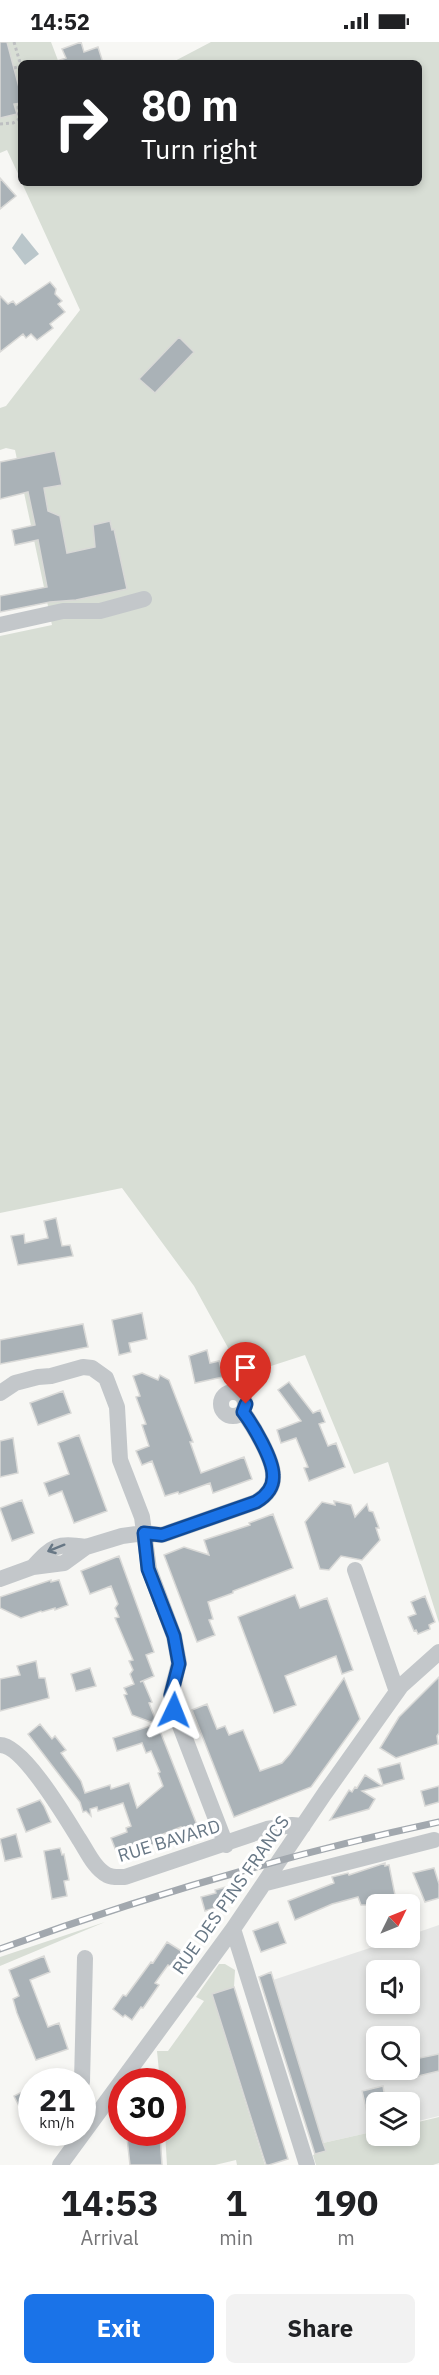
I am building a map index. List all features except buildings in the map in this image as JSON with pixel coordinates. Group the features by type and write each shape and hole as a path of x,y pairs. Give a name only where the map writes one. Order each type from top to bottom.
{"street":[{"path":"0,625 63,611 100,611 144,599"},
{"path":"0,1393 15,1383 83,1367 100,1371 106,1378 117,1407 120,1460 142,1517 148,1569 174,1636 179,1664 171,1695 174,1710 226,1845"},
{"path":"0,1579 33,1567 64,1563 86,1547 122,1536 144,1533 162,1535 256,1502 265,1496 271,1487 273,1474 258,1433 243,1412"},
{"path":"355,1570 397,1692"},
{"name":"RUE DES PINS FRANCS","path":"96,2113 266,1883 397,1692 416,1671 439,1652"},
{"name":"RUE BAVARD","path":"0,1745 8,1745 22,1758 57,1803 94,1864 108,1876 125,1877 226,1845 267,1829 292,1825 303,1826"},
{"path":"266,1883 434,1840"},
{"path":"233,1929 305,2164"},
{"path":"82,2068 85,1958"},
{"name":"RUE DES PINS FRANCS","path":"60,2165 73,2146"}],"path":[{"path":"14,42 19,60"},
{"path":"14,68 18,67"},
{"path":"0,124 14,123 18,120"}],"shaded area":[{"path":"0,42 51,42 58,60 18,60 18,174 7,150 0,153"},
{"path":"211,42 439,42 439,1623 388,1462 354,1474 305,1355 243,1375 194,1286 122,1188 0,1213 0,636 52,625 15,450 6,448 0,450 0,408 6,406 80,310 23,186 422,186 422,60 177,60"},
{"path":"22,233 39,254 25,265 12,248"},
{"path":"105,1922 0,1966 0,1957"},
{"path":"439,1925 439,2116 420,2121 420,2092 366,2092 366,2133 323,2143 273,1980 370,1948 420,1948 420,1932"},
{"path":"219,1964 225,1964 235,1970 234,1987 212,1994 265,2165 237,2165 236,2160 215,2165 167,2165 166,2146 186,2146 186,2068 159,2068 157,2051 168,2051 204,2001 196,1997"},
{"path":"439,2117 439,2163 433,2165 316,2165 313,2155 326,2151 323,2143 366,2133 366,2146 420,2146 420,2122"}],"railway":[{"path":"0,1949 162,1894 217,1878 328,1848 439,1822"}],"route":[{"path":"174,1710 171,1695 179,1664 174,1636 148,1569 144,1533 162,1535 256,1502 265,1496 271,1487 273,1474 258,1433 243,1412 246,1404"}]}
